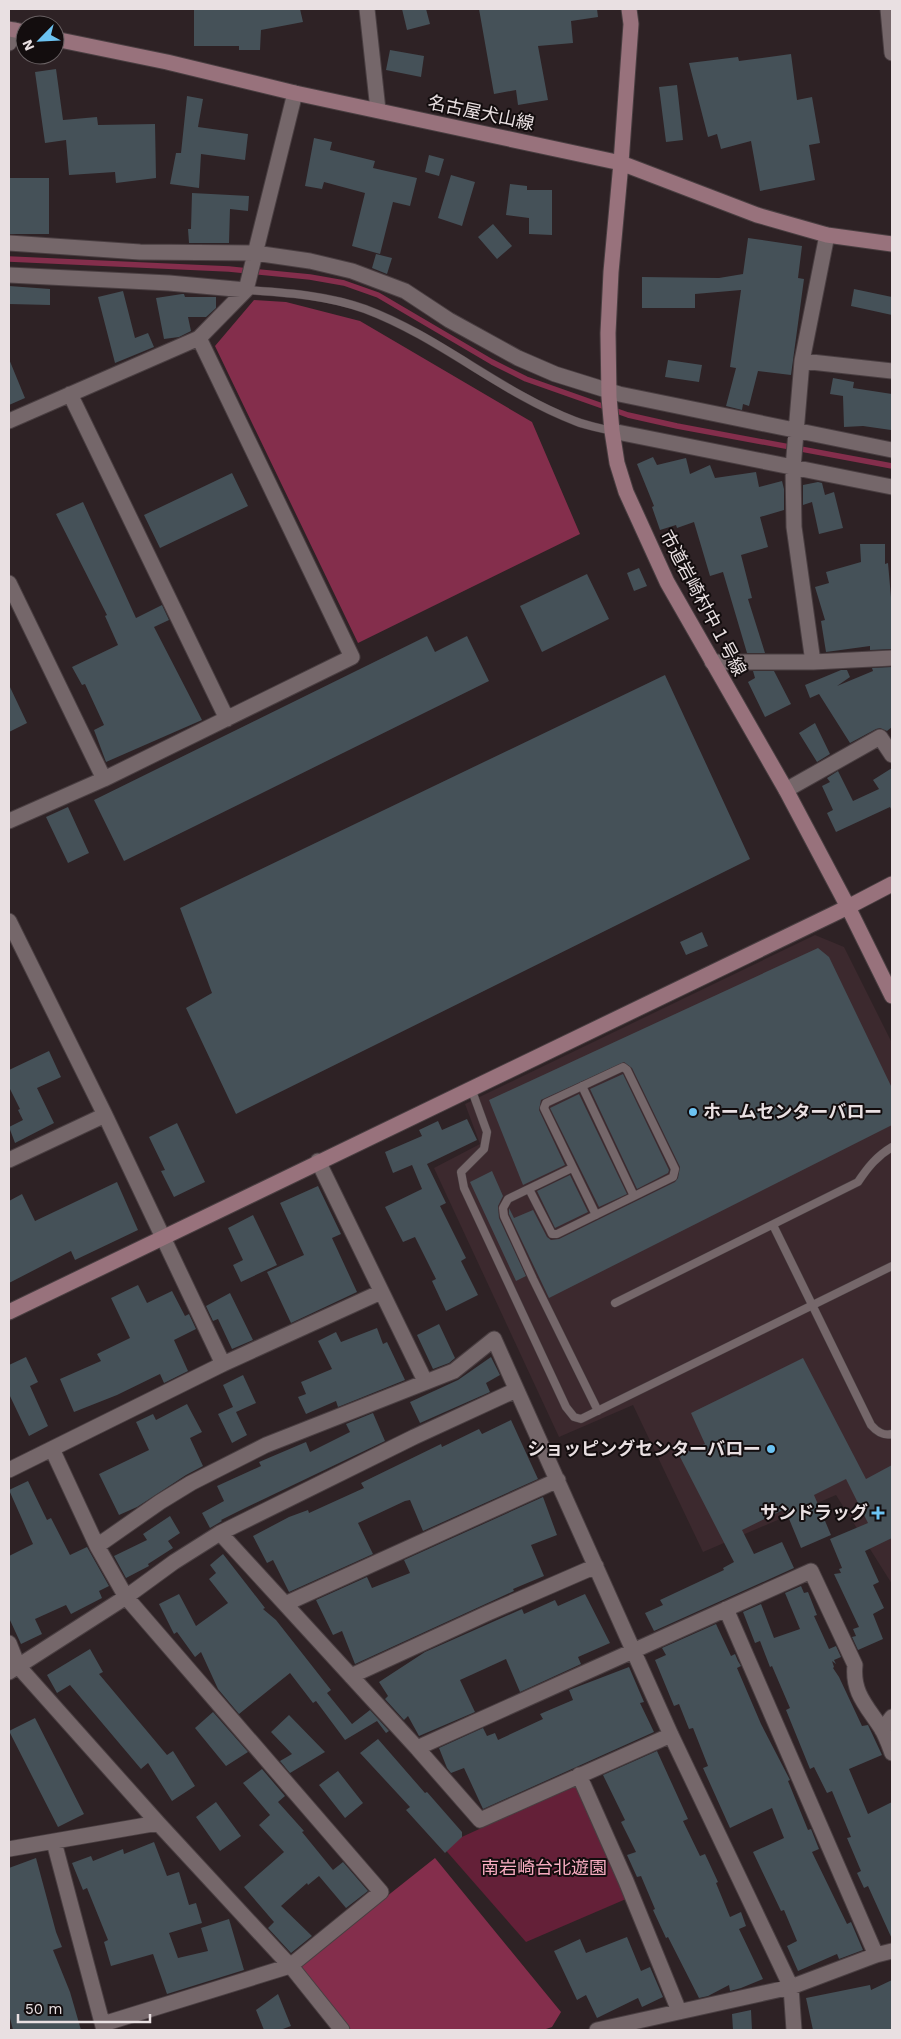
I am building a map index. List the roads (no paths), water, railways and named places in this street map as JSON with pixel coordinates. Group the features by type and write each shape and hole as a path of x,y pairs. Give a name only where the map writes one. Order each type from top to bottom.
{"street":[{"path":"367,9 378,110"},
{"name":"市道岩崎村中１号線","path":"629,9 631,24 611,272 608,333 609,394 617,463 626,492 667,582 786,790 848,907 892,996"},
{"path":"888,9 892,53"},
{"name":"名古屋犬山線","path":"65,41 621,163 756,215 827,235 892,244"},
{"path":"9,420 199,338 246,290 295,93"},
{"path":"813,662 794,527 794,464 802,362 827,235"},
{"path":"9,243 310,261 352,271 405,292 449,320 518,358 609,394 797,433 892,450"},
{"path":"9,275 169,283 246,290"},
{"path":"9,821 104,779 352,657 199,338"},
{"path":"802,362 892,371"},
{"path":"70,394 227,719"},
{"path":"612,431 794,464 892,487"},
{"path":"9,583 104,779"},
{"path":"712,662 813,662 892,658"},
{"path":"786,790 880,738 892,755"},
{"path":"9,1312 318,1161 848,907 892,884"},
{"path":"9,921 105,1115 223,1364"},
{"path":"9,1160 105,1115"},
{"path":"318,1161 426,1381"},
{"path":"9,1470 223,1364 381,1292"},
{"path":"97,1546 191,1483 266,1445 454,1371 494,1339 671,1735 792,1987 794,2030"},
{"path":"13,1669 220,1532 414,1437 516,1390"},
{"path":"52,1449 97,1546 126,1596 380,1892 290,1966 104,2027 54,1842"},
{"path":"285,1604 558,1480"},
{"path":"220,1532 480,1820 671,1735"},
{"path":"351,1676 596,1566"},
{"path":"417,1748 811,1572 855,1665 853,1679 858,1696 882,1730 892,1753"},
{"path":"726,1609 876,1955"},
{"path":"9,1643 13,1669 290,1966 342,2030"},
{"path":"882,1730 892,1717"},
{"path":"579,1775 626,1881 679,2011"},
{"path":"9,1849 158,1823"},
{"path":"597,2030 792,1987 876,1955 892,1951"}],"lane":[{"path":"246,290 299,293 334,299 366,310 402,326 550,410 577,422 612,431"},
{"path":"530,1189 552,1234 557,1234 596,1215 673,1177 674,1169 671,1161 627,1070 623,1067 546,1103 544,1108 596,1215"},
{"path":"582,1086 634,1196"},
{"path":"471,1088 487,1132 484,1149 461,1172 464,1188 566,1407 574,1418 581,1419 598,1411 892,1266"},
{"path":"615,1303 858,1182 869,1165 892,1147"},
{"path":"572,1168 508,1199 503,1208 504,1216 533,1279 598,1411"},
{"path":"774,1225 871,1425 876,1431 886,1435 892,1434"}],"waterway":[{"path":"9,259 229,269 310,277 344,283 378,295 492,362 526,379 628,415 677,426 892,466"}],"place":[{"name":"ホームセンターバロー","path":"693,1112"},
{"name":"ショッピングセンターバロー","path":"771,1449"},
{"name":"サンドラッグ","path":"878,1513"}],"park label":[{"name":"南岩崎台北遊園","path":"544,1868"}]}
